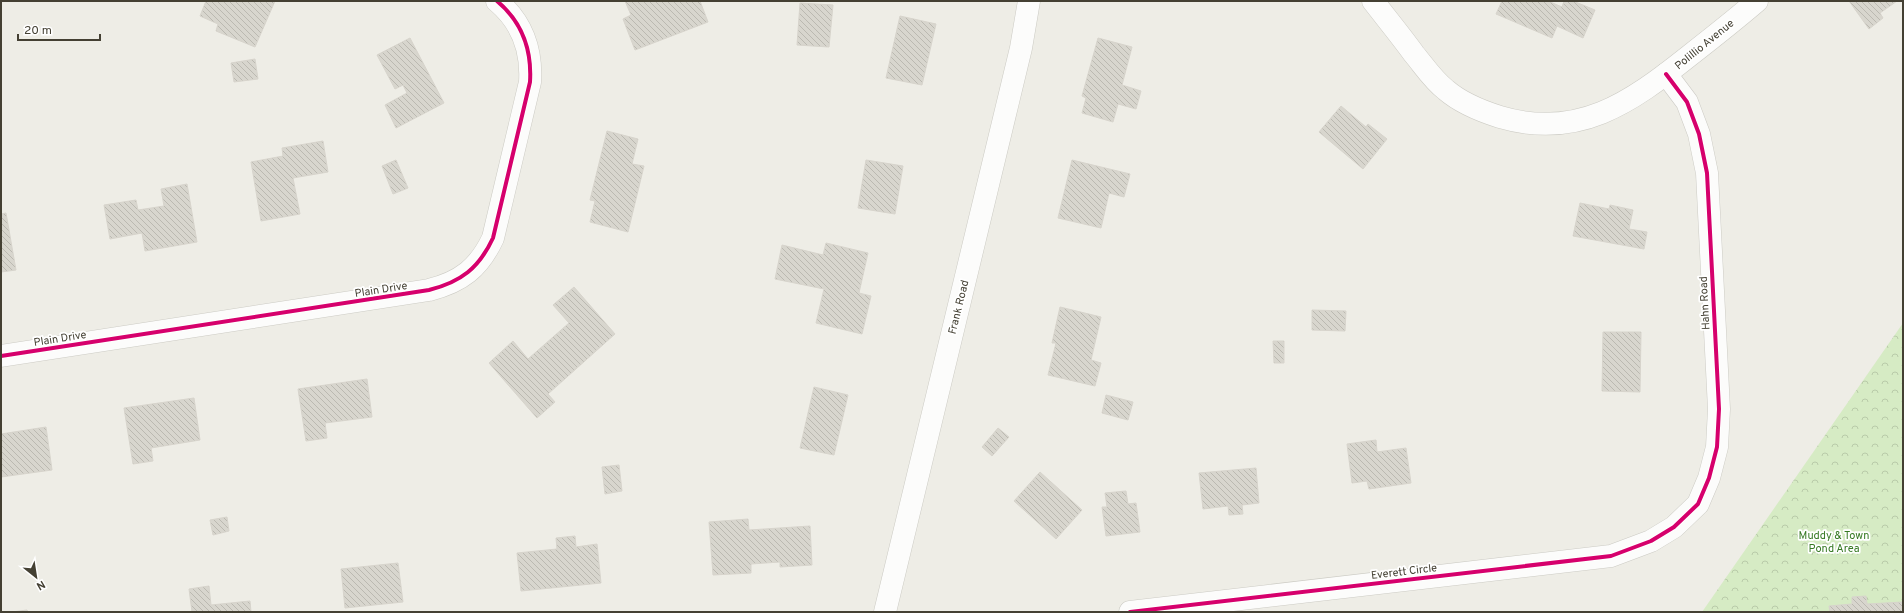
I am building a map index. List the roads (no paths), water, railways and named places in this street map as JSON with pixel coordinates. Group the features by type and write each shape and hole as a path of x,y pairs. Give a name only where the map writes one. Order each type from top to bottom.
{"street":[{"name":"Plain Drive","path":"1,356 423,291 440,287 461,277 481,260 493,238 530,82 531,70 526,42 513,17 498,1"},
{"name":"Frank Road","path":"885,612 1019,56 1029,1"},
{"name":"Polillio Avenue","path":"1373,1 1433,78 1446,91 1486,113 1511,120 1539,125 1567,123 1594,116 1619,105 1666,74 1757,1"},
{"name":"Hahn Road","path":"1666,74 1687,102 1699,134 1707,173 1719,409 1717,447 1709,478 1698,504 1674,527"},
{"name":"Everett Circle","path":"1130,612 1611,556 1650,541 1674,527"}],"park label":[{"name":"Muddy & Town Pond Area","path":"1834,541"}]}
